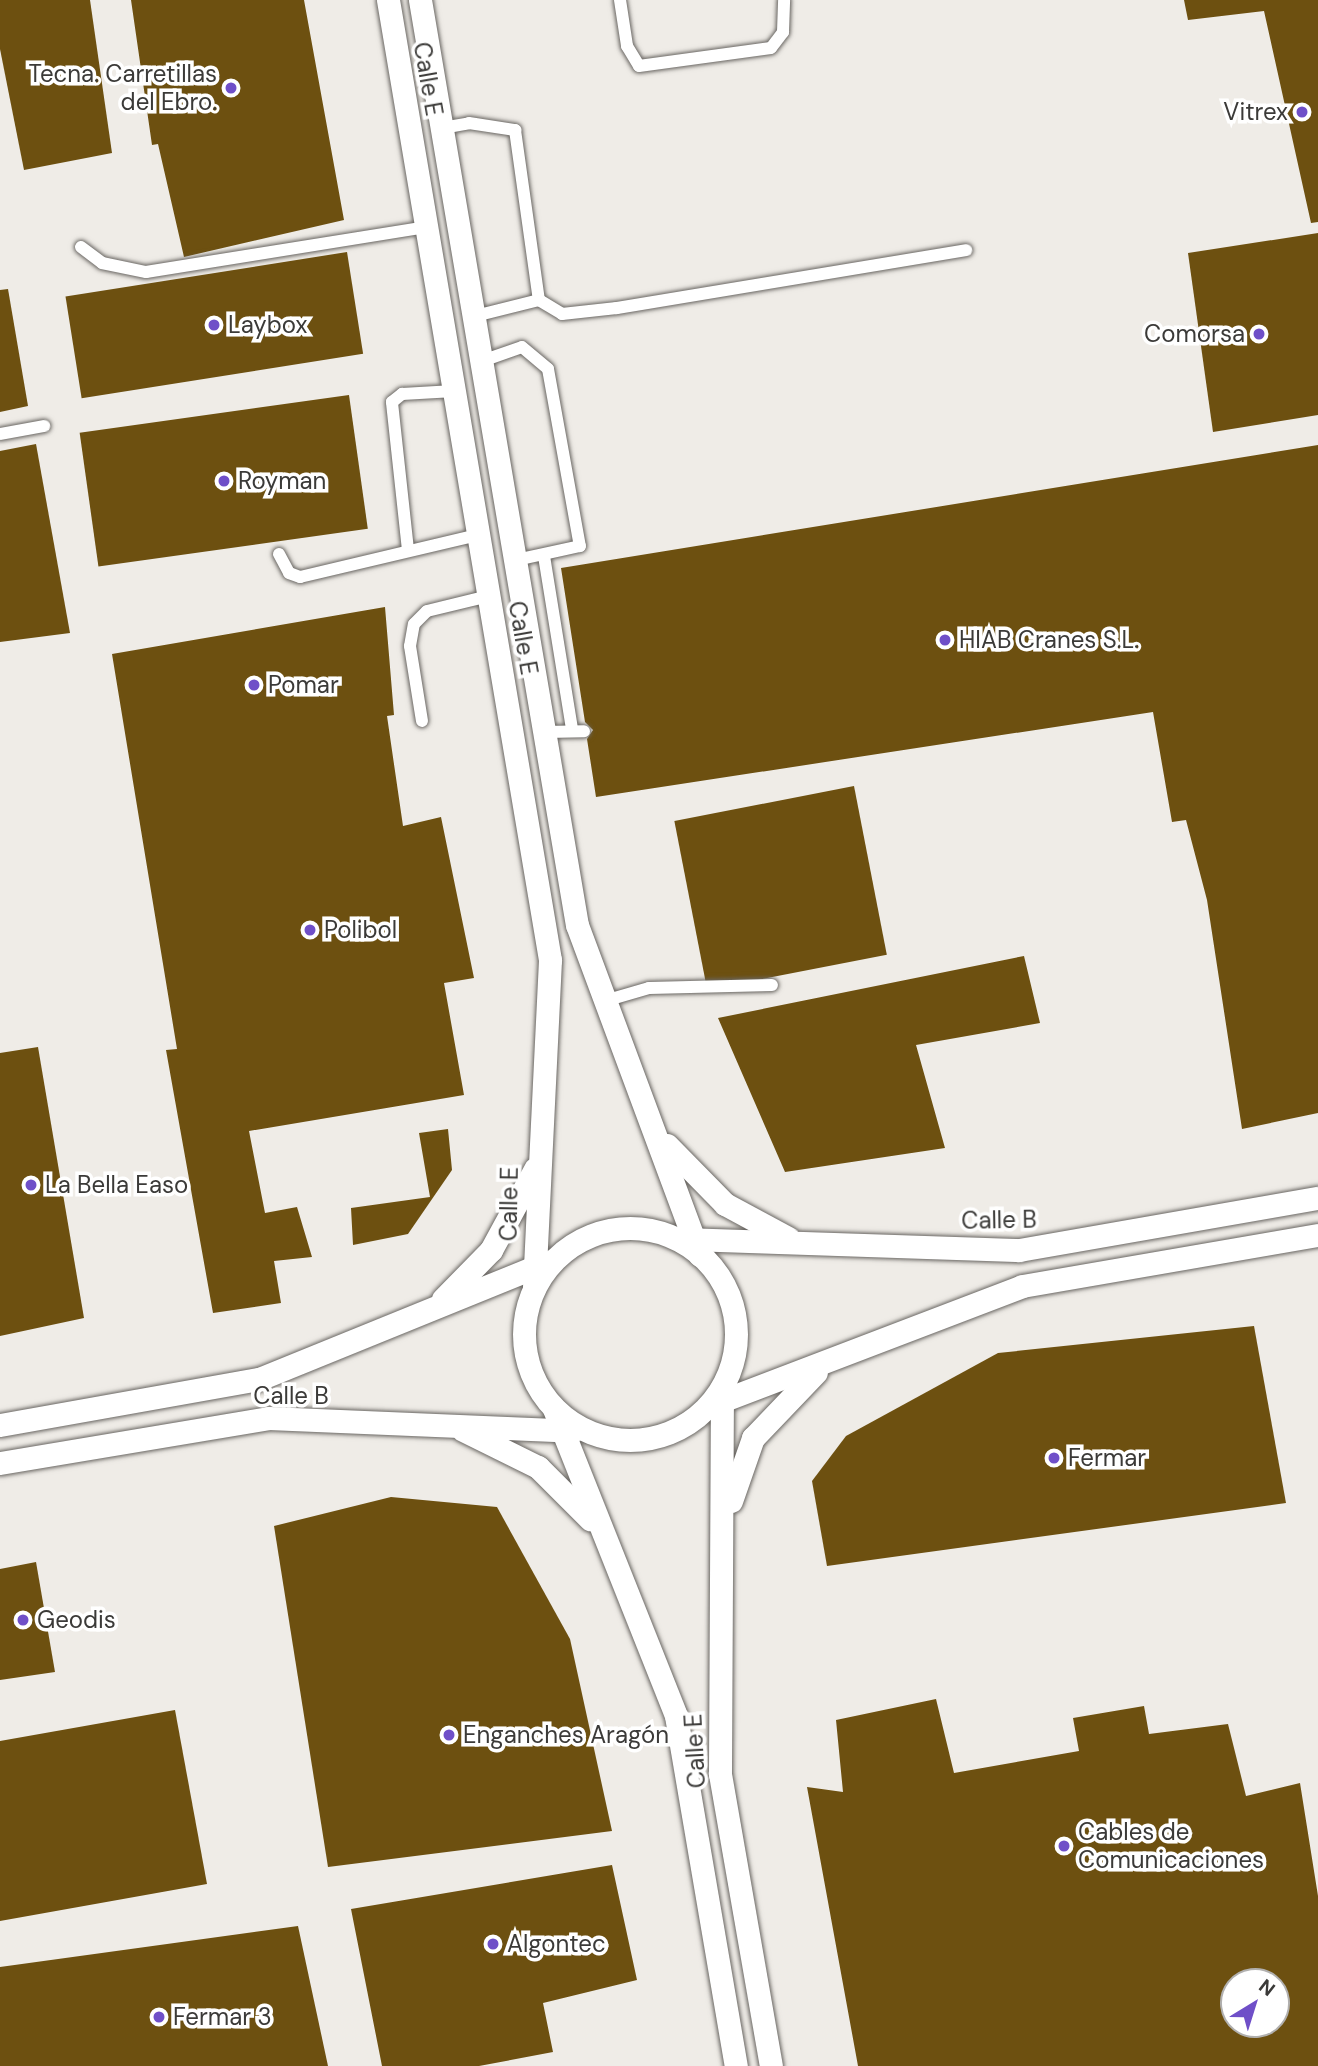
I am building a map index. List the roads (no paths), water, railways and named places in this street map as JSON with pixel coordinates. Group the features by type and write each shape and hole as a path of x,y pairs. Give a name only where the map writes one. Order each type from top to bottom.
{"street":[{"name":"Calle E","path":"388,0 550,960 535,1169 543,1262"},
{"name":"Calle E","path":"420,0 577,925 601,1002 662,1139 692,1244"},
{"name":"Calle E","path":"662,1139 725,1204 791,1239"},
{"name":"Calle B","path":"440,1302 491,1250 535,1169"},
{"name":"Calle B","path":"692,1244 791,1239 1019,1250 1318,1198"},
{"path":"719,1399 735,1354 735,1317 723,1283 692,1244 641,1229 609,1230 543,1262 534,1289 524,1342 534,1378 555,1409 584,1430 617,1439 651,1438 682,1427 719,1399 823,1366 1022,1286 1318,1235"},
{"name":"Calle B","path":"0,1425 259,1379 440,1302 543,1262"},
{"path":"721,1527 754,1438 823,1366"},
{"name":"Calle E","path":"719,1399 720,1774 771,2066"},
{"name":"Calle E","path":"555,1409 598,1530 676,1716 736,2066"},
{"name":"Calle B","path":"0,1463 268,1418 460,1429 561,1432 584,1430"},
{"name":"Calle E","path":"460,1429 538,1467 598,1530"}],"lane":[{"path":"620,0 627,46 639,66 771,48 783,32 784,0"},
{"path":"442,128 478,123 515,130 539,300"},
{"path":"81,247 102,263 146,272 427,227"},
{"path":"475,316 539,300 562,314 617,308 966,250"},
{"path":"482,361 522,347 548,369 580,546 516,560"},
{"path":"408,550 392,402 402,394 454,391"},
{"path":"0,434 44,426"},
{"path":"279,554 289,573 300,577 478,536"},
{"path":"544,556 578,730 545,732"},
{"path":"422,721 410,646 414,624 427,611 489,596"},
{"path":"601,1002 649,988 772,985"}],"place":[{"name":"Tecna. Carretillas del Ebro.","path":"231,88"},
{"name":"Vitrex","path":"1302,112"},
{"name":"Laybox","path":"214,325"},
{"name":"Comorsa","path":"1259,334"},
{"name":"Royman","path":"224,481"},
{"name":"HIAB Cranes S.L.","path":"945,640"},
{"name":"Pomar","path":"254,685"},
{"name":"Polibol","path":"310,930"},
{"name":"La Bella Easo","path":"31,1185"},
{"name":"Fermar","path":"1054,1458"},
{"name":"Geodis","path":"23,1620"},
{"name":"Enganches Aragón","path":"449,1735"},
{"name":"Cables de Comunicaciones","path":"1064,1846"},
{"name":"Algontec","path":"493,1944"},
{"name":"Fermar 3","path":"159,2017"}]}
